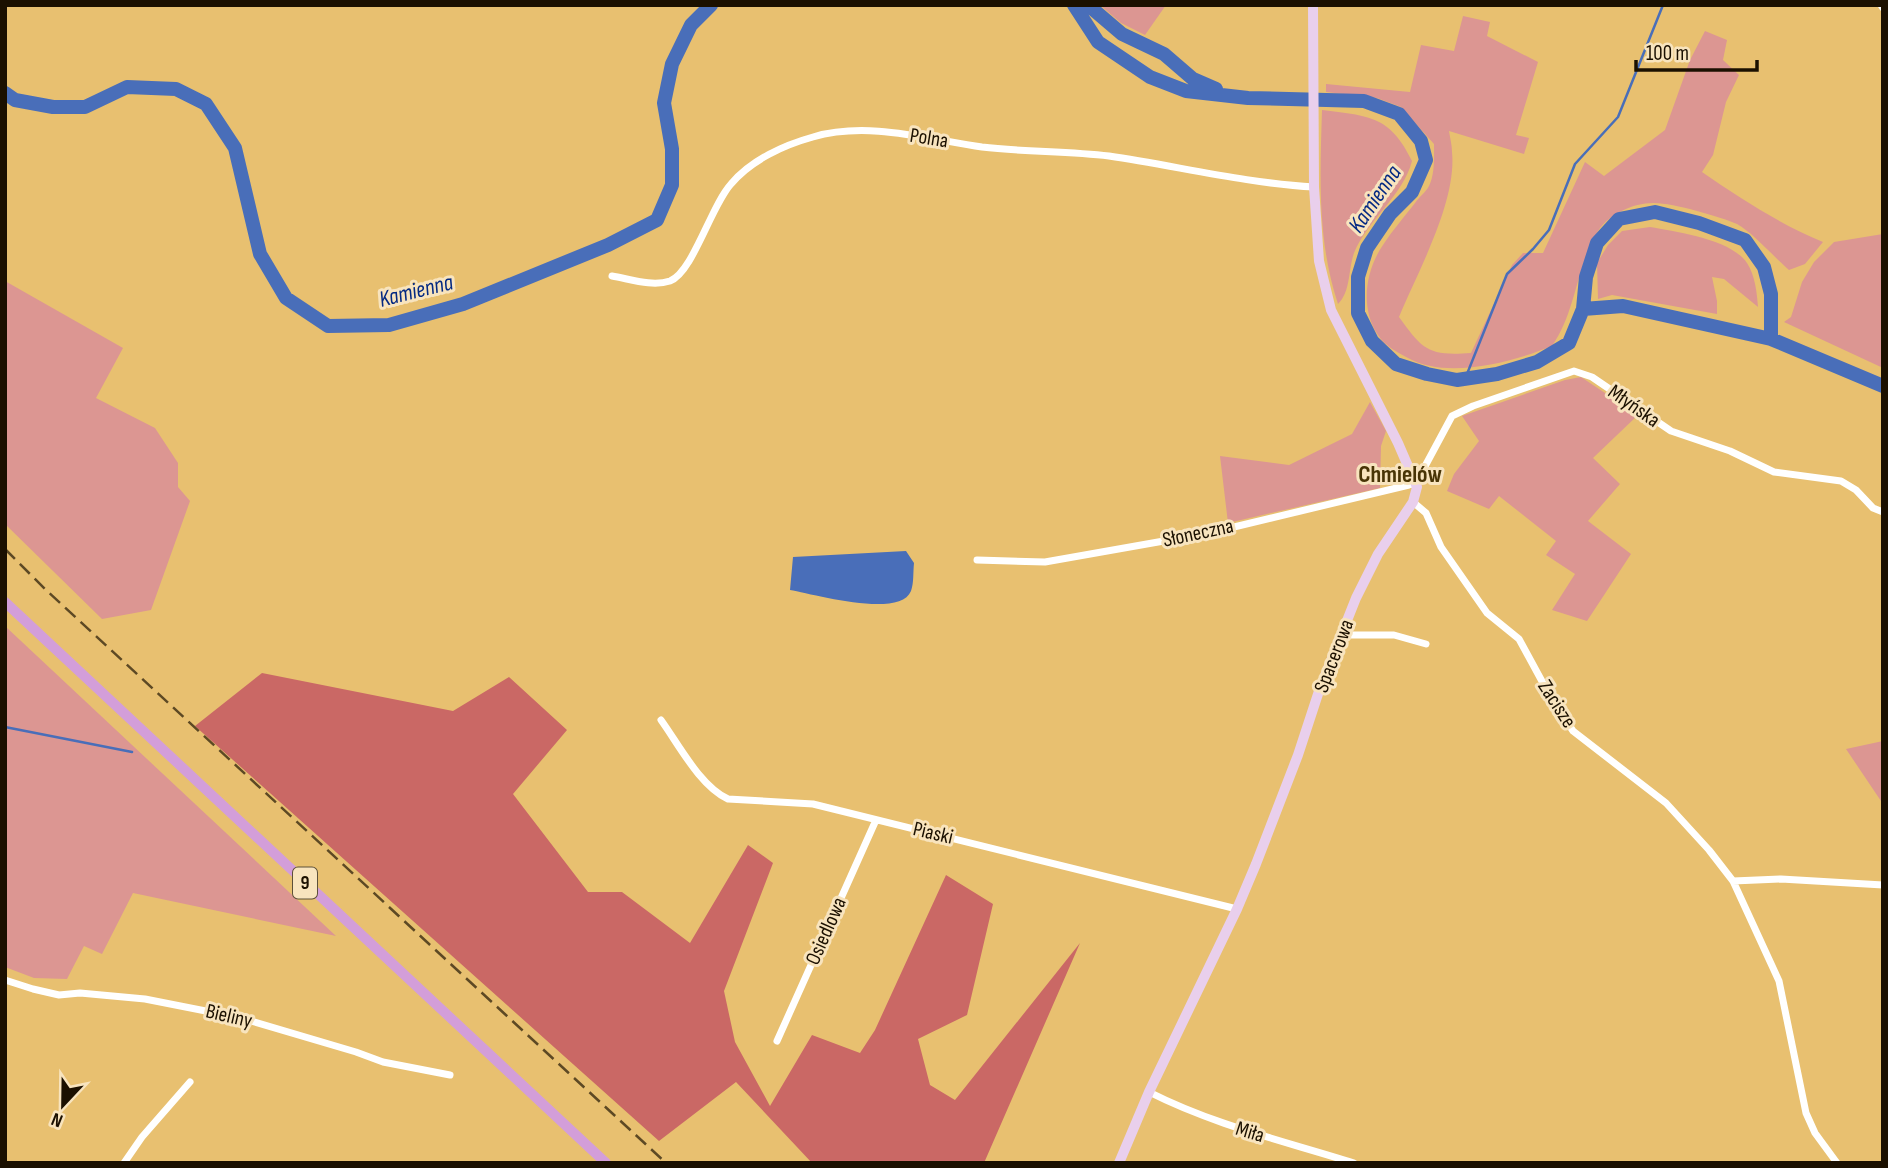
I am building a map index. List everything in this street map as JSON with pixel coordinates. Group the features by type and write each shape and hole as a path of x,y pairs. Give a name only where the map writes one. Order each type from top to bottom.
{"main road":[{"name":"9","path":"5,602 606,1163"}],"street":[{"path":"1313,5 1314,187 1319,261 1331,310 1416,483"},
{"name":"Polna","path":"612,276 647,283 675,278 686,268 713,209 736,178 750,166 783,148 811,137 831,133 892,133 982,147 1104,156 1188,171 1314,187"},
{"name":"Młyńska","path":"1416,483 1452,416 1486,401 1574,371 1592,377 1671,431 1730,451 1774,472 1841,481 1856,490 1872,508 1883,512"},
{"name":"Spacerowa","path":"1119,1163 1149,1092 1237,909 1294,767 1319,691 1356,598 1378,554 1413,502 1416,483"},
{"name":"Słoneczna","path":"977,560 1045,562 1209,533 1416,483"},
{"name":"Zacisze","path":"1413,502 1426,513 1441,547 1487,613 1519,639 1550,696 1573,731 1678,814 1733,881 1779,981 1806,1113 1815,1133 1837,1163"},
{"path":"1342,635 1394,635 1426,644"},
{"name":"Piaski","path":"662,720 707,785 728,799 813,804 1237,909"},
{"name":"Osiedlowa","path":"777,1041 876,820"},
{"path":"1733,881 1781,879 1883,885"},
{"name":"Bieliny","path":"5,980 59,995 80,993 145,999 241,1018 383,1062 450,1075"},
{"path":"124,1163 142,1137 190,1083"},
{"name":"Miła","path":"1149,1092 1186,1111 1228,1126 1354,1163"}],"shaded area":[{"path":"1100,5 1166,5 1145,35 1121,23"},
{"path":"1463,16 1490,22 1487,36 1538,62 1516,135 1529,138 1524,154 1449,131 1452,172 1448,192 1434,236 1399,317 1421,344 1436,352 1471,353 1512,265 1523,253 1543,253 1585,162 1604,176 1665,130 1690,60 1705,31 1727,40 1723,60 1739,75 1726,102 1713,155 1702,172 1775,219 1823,242 1805,264 1789,270 1737,224 1671,205 1638,205 1615,215 1598,231 1585,259 1566,319 1552,346 1500,363 1441,368 1408,358 1388,346 1372,325 1367,302 1369,278 1383,245 1429,186 1433,171 1434,144 1401,107 1377,98 1326,92 1326,84 1410,92 1421,45 1454,51"},
{"path":"1322,110 1376,120 1395,134 1412,161 1401,185 1360,241 1354,253 1345,293 1338,304 1326,256 1321,208"},
{"path":"1650,227 1716,242 1739,255 1752,273 1758,307 1724,279 1712,277 1717,314 1612,295 1598,299 1597,263 1608,245 1622,231"},
{"path":"1883,234 1883,368 1784,322 1791,317 1802,282 1814,262 1834,242"},
{"path":"5,281 123,348 96,398 155,428 178,463 178,487 190,501 151,610 102,619 5,524"},
{"path":"1581,377 1638,415 1593,458 1620,484 1588,521 1631,554 1587,621 1552,610 1575,574 1546,555 1556,541 1499,496 1489,509 1447,491 1454,474 1479,441 1462,416 1565,380"},
{"path":"1370,402 1386,431 1381,446 1380,488 1228,523 1220,456 1289,465 1352,434"},
{"path":"5,626 336,936 133,893 102,954 84,946 67,979 34,978 5,967"},
{"path":"262,673 453,711 509,677 567,730 513,794 588,892 622,892 690,943 748,845 773,863 724,991 735,1042 770,1106 812,1035 860,1053 875,1030 946,875 993,904 967,1015 918,1039 930,1085 955,1100 1080,943 984,1163 812,1163 736,1082 659,1141 195,726"},
{"path":"1883,741 1883,804 1846,749"}],"water":[{"path":"906,551 914,563 912,588 904,599 891,603 855,603 790,590 793,557"}],"waterway":[{"name":"Kamienna","path":"5,93 15,100 53,107 85,107 127,87 176,89 206,104 235,148 260,254 286,298 328,326 389,325 463,304 608,245 657,220 672,185 672,149 664,103 672,64 691,25 711,5"},
{"name":"Kamienna","path":"1074,5 1098,42 1150,77 1186,91 1248,98 1364,101 1399,114 1421,141 1426,160 1412,192 1390,214 1367,248 1358,277 1358,313 1372,341 1396,364 1457,380 1497,374 1537,362 1569,343 1583,309 1623,306 1771,339 1883,386"},
{"name":"Kamienna","path":"1088,5 1122,34 1164,54 1193,79 1216,89"},
{"path":"1465,379 1507,274 1549,230 1575,164 1618,117 1663,5"},
{"name":"Kamienna","path":"1583,309 1586,277 1597,243 1619,219 1655,212 1699,223 1745,240 1764,267 1771,294 1771,339"},
{"path":"5,727 132,752"}],"railway":[{"path":"5,549 666,1163"}],"district":[{"name":"Chmielów","path":"1400,474"}]}
